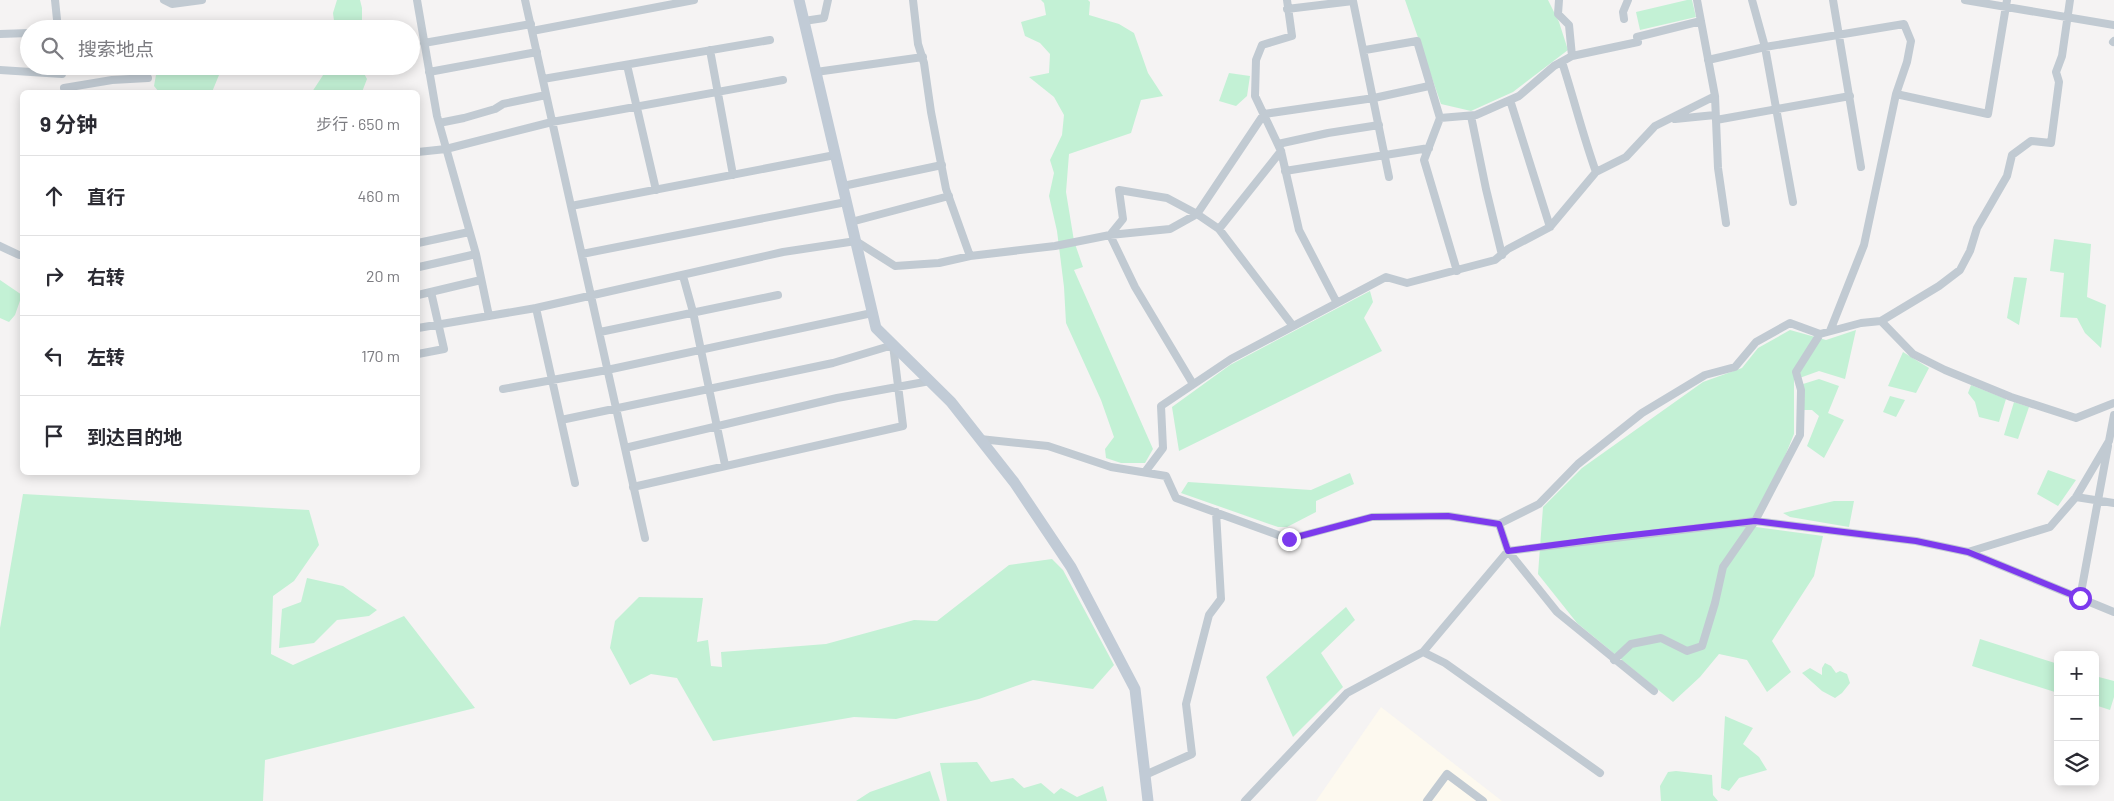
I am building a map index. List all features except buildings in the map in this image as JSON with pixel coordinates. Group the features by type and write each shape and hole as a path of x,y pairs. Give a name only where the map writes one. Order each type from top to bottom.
{"street":[{"path":"55,0 57,20"},
{"path":"164,0 172,4 202,0"},
{"path":"417,0 439,123 476,254 489,316"},
{"path":"525,0 645,538"},
{"path":"424,43 532,28 673,2 694,0"},
{"path":"799,0 876,328 951,402 1014,482 1070,567 1135,689 1148,801"},
{"path":"804,21 824,18 828,0"},
{"path":"913,0 918,44 923,58 942,165 949,196 970,256"},
{"path":"1287,0 1292,36 1262,45 1256,60 1255,96 1279,148 1299,230 1338,303"},
{"path":"1559,0 1558,14 1569,25 1572,56"},
{"path":"1624,19 1623,12 1628,0"},
{"path":"1697,0 1715,96 1718,168 1726,223"},
{"path":"1752,0 1765,47 1793,202"},
{"path":"1833,0 1861,167"},
{"path":"1965,0 2006,4 2067,18 2114,25"},
{"path":"980,439 1048,446 1111,467 1166,476 1176,498 1289,539 1372,517 1448,516 1499,524 1539,504 1578,464 1642,413 1704,375 1734,367 1756,342 1790,323 1820,334 1861,323 1881,320 1939,286 1960,270 1970,251 1977,228 2008,176 2012,155 2031,141 2052,142 2059,82 2056,72 2062,56 2070,0"},
{"path":"1287,9 1353,1 1365,50 1389,177"},
{"path":"1896,94 1988,114 2006,4"},
{"path":"1440,118 1476,115 1520,96 1554,66 1572,56 1638,42 1637,37 1701,21"},
{"path":"1708,60 1765,47 1904,24 1911,41 1907,62 1896,94 1864,244 1830,331"},
{"path":"0,34 20,33"},
{"path":"543,79 770,40"},
{"path":"1365,50 1416,41 1440,118 1424,160 1457,271"},
{"path":"710,50 733,175"},
{"path":"429,72 537,52"},
{"path":"816,72 923,58"},
{"path":"1562,62 1574,99 1578,119 1596,172"},
{"path":"627,65 656,190"},
{"path":"0,70 20,70"},
{"path":"62,75 64,90 112,80 148,78"},
{"path":"420,152 446,148 552,122 783,80"},
{"path":"420,328 536,308 783,252 856,241 895,266 939,264 970,256 1055,246 1110,235 1170,229 1197,214 1264,114 1374,98 1430,86"},
{"path":"439,123 495,109 503,104 546,95"},
{"path":"1146,472 1163,448 1162,406 1230,359 1386,278 1407,284 1495,260 1508,250 1550,227 1596,172 1626,157 1655,126 1715,96"},
{"path":"1671,119 1716,117 1850,96"},
{"path":"1510,100 1550,227"},
{"path":"1471,116 1502,255"},
{"path":"1219,229 1279,148 1328,133 1379,125"},
{"path":"1286,171 1429,148"},
{"path":"571,206 835,155"},
{"path":"843,186 942,165"},
{"path":"1110,235 1123,220 1119,190 1167,198 1197,214 1219,229 1292,326"},
{"path":"851,222 949,196"},
{"path":"582,254 846,202"},
{"path":"420,243 470,232"},
{"path":"1110,235 1135,287 1193,384"},
{"path":"0,246 20,255"},
{"path":"420,267 476,254"},
{"path":"683,276 693,312 725,465"},
{"path":"420,295 481,280"},
{"path":"420,354 444,349 431,292"},
{"path":"600,332 778,295"},
{"path":"536,308 575,483"},
{"path":"503,389 607,370 872,313"},
{"path":"1881,320 1913,354 1945,370 2011,397 2076,418 2114,403"},
{"path":"1614,660 1631,644 1661,638 1687,651 1702,646 1715,603 1723,567 1755,521 1800,435 1801,390 1796,372 1820,334"},
{"path":"633,487 903,426 900,387 893,345"},
{"path":"561,420 833,363 893,345"},
{"path":"625,448 837,398 930,381"},
{"path":"2080,598 2114,415"},
{"path":"1968,552 2050,527 2076,497 2108,442"},
{"path":"2076,497 2114,504"},
{"path":"1145,775 1192,754 1186,704 1209,615 1221,599 1216,512"},
{"path":"1245,801 1347,693 1422,652 1508,551 1755,521 1916,541 1968,552 2114,612"},
{"path":"1499,524 1508,551 1557,612 1654,691"},
{"path":"1422,652 1445,662 1600,773"},
{"path":"1427,801 1447,774 1483,801"}],"shaded area":[{"path":"1381,707 1502,801 1316,801"}],"green space":[{"path":"337,0 360,0 362,20 334,20 333,13"},
{"path":"1041,0 1088,0 1090,2 1089,15 1119,24 1134,33 1148,73 1163,96 1141,100 1131,133 1069,154 1066,192 1074,241 1083,267 1074,270 1153,449 1145,463 1121,463 1106,458 1105,449 1114,437 1101,400 1066,323 1064,287 1057,231 1049,196 1054,173 1050,160 1062,135 1064,115 1054,97 1029,77 1049,73 1050,54 1040,43 1025,36 1021,22 1046,15 1044,3"},
{"path":"1405,0 1548,0 1559,22 1568,50 1513,92 1471,111 1441,104"},
{"path":"1692,0 1696,17 1640,30 1636,12"},
{"path":"1229,73 1250,76 1247,96 1236,106 1219,101"},
{"path":"156,75 219,75 213,90 157,90 154,86"},
{"path":"323,75 365,75 367,79 363,90 313,90"},
{"path":"2054,239 2091,244 2087,297 2106,305 2101,348 2085,333 2077,318 2060,317 2064,273 2050,271"},
{"path":"2014,277 2027,278 2019,325 2007,318"},
{"path":"0,280 20,294 20,301 15,315 9,322 0,318"},
{"path":"1370,291 1373,302 1364,318 1382,351 1179,451 1172,407 1230,365"},
{"path":"1790,330 1826,340 1856,330 1845,379 1819,371 1794,380 1794,434 1756,527 1823,536 1814,576 1772,641 1791,672 1767,692 1747,660 1719,654 1700,677 1673,702 1577,623 1538,574 1543,507 1582,468 1703,382 1742,368 1758,348"},
{"path":"1903,352 1929,368 1916,393 1888,386"},
{"path":"1819,379 1839,386 1828,413 1844,420 1824,458 1807,446 1819,416 1812,410 1804,410 1803,384"},
{"path":"1971,385 2006,399 1999,422 1979,417 1975,402 1968,393"},
{"path":"1890,396 1905,400 1896,417 1883,412"},
{"path":"2014,402 2029,407 2018,439 2004,435"},
{"path":"2048,470 2076,480 2058,506 2037,494"},
{"path":"1350,473 1354,484 1316,501 1316,512 1287,527 1278,527 1181,493 1188,482 1311,490"},
{"path":"23,494 309,510 319,545 294,581 273,596 271,654 293,665 404,616 475,708 265,760 263,801 0,801 0,628"},
{"path":"1834,501 1854,501 1849,527 1790,517 1783,513"},
{"path":"1052,559 1063,570 1114,665 1093,689 1033,680 979,699 896,719 854,717 713,741 677,678 651,674 630,685 610,648 615,621 639,597 703,598 697,642 708,640 711,666 722,667 721,652 826,644 914,620 937,621 1009,565"},
{"path":"307,578 343,586 377,610 369,616 337,620 314,643 279,648 282,609 301,602"},
{"path":"1346,607 1355,620 1321,653 1343,687 1293,737 1266,677"},
{"path":"1980,639 2054,663 2054,692 1972,666"},
{"path":"1825,663 1831,666 1836,673 1840,671 1847,674 1850,683 1835,698 1822,691 1802,673 1810,668 1822,675 1822,668"},
{"path":"2099,677 2114,681 2114,697 2110,710 2099,706"},
{"path":"1725,716 1753,728 1743,744 1759,757 1767,770 1739,778 1729,791 1721,788"},
{"path":"977,762 991,782 1013,778 1024,788 1041,783 1054,794 1061,788 1077,797 1103,786 1107,801 947,801 940,763"},
{"path":"930,771 940,801 856,801 870,792"},
{"path":"1676,771 1712,775 1713,795 1718,801 1661,801 1660,786 1668,772"}],"route":[{"path":"1289,539 1372,517 1448,516 1499,524 1508,551 1755,521 1916,541 1968,552 2080,598"}]}
